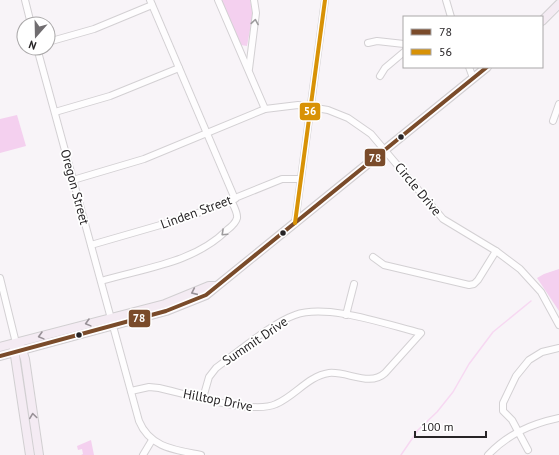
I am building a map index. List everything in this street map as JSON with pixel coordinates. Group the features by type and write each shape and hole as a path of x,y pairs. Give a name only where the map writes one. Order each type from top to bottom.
{"main road":[{"path":"543,20 559,4"},
{"path":"0,356 23,351 165,304 209,286 216,286 241,268 485,68"},
{"path":"0,347 111,322"},
{"path":"16,343 23,351 39,455"},
{"path":"16,343 14,353 30,455"}],"street":[{"path":"25,0 29,16"},
{"path":"218,0 265,109"},
{"path":"250,72 256,9 254,0"},
{"path":"295,224 325,0"},
{"path":"446,0 452,16"},
{"path":"56,40 94,29 151,2 207,133 233,199 237,214 236,220 220,237 202,250 176,261 101,281"},
{"path":"368,43 377,41 403,44"},
{"path":"237,43 245,49 249,47 252,42"},
{"path":"380,76 386,68 403,53"},
{"name":"Oregon Street","path":"39,56 111,322 141,426 152,440"},
{"path":"55,112 110,96 179,68"},
{"path":"469,68 473,78"},
{"path":"553,121 559,104"},
{"name":"Circle Drive","path":"73,180 136,162 265,109 287,105 310,106 328,110 348,118 365,129 385,150 440,217 496,251 514,264 532,281 548,304 559,325"},
{"name":"Linden Street","path":"91,245 175,222 282,179 300,179"},
{"path":"374,257 384,265 469,285 474,284 478,280 496,251"},
{"path":"0,278 16,343"},
{"path":"346,315 354,284"},
{"name":"Summit Drive","path":"203,398 208,380 214,370 280,322 298,314 313,311 330,312 421,333"},
{"name":"Hilltop Drive","path":"131,391 153,387 253,408 262,408 279,403 314,378 327,374 339,373 368,379 378,378 385,373 421,333"},
{"path":"528,450 518,431 502,408 515,378 524,365 535,356 559,348"},
{"path":"488,455 500,443 518,431 534,424 559,418"},
{"path":"143,455 152,440 166,447 201,455"}],"shaded area":[{"path":"221,0 250,0 253,14 247,46 241,45"},
{"path":"17,115 26,146 0,153 0,119"},
{"path":"559,269 559,311 537,278"},
{"path":"91,440 94,455 81,455 83,454 82,449 78,450 77,446"}],"waterway":[{"path":"401,455 418,430 437,412 453,392 469,364 493,332 531,301"}],"transit line":[{"name":"56","path":"295,223 325,0"},
{"name":"78","path":"0,356 166,311 206,295 486,68"}]}
